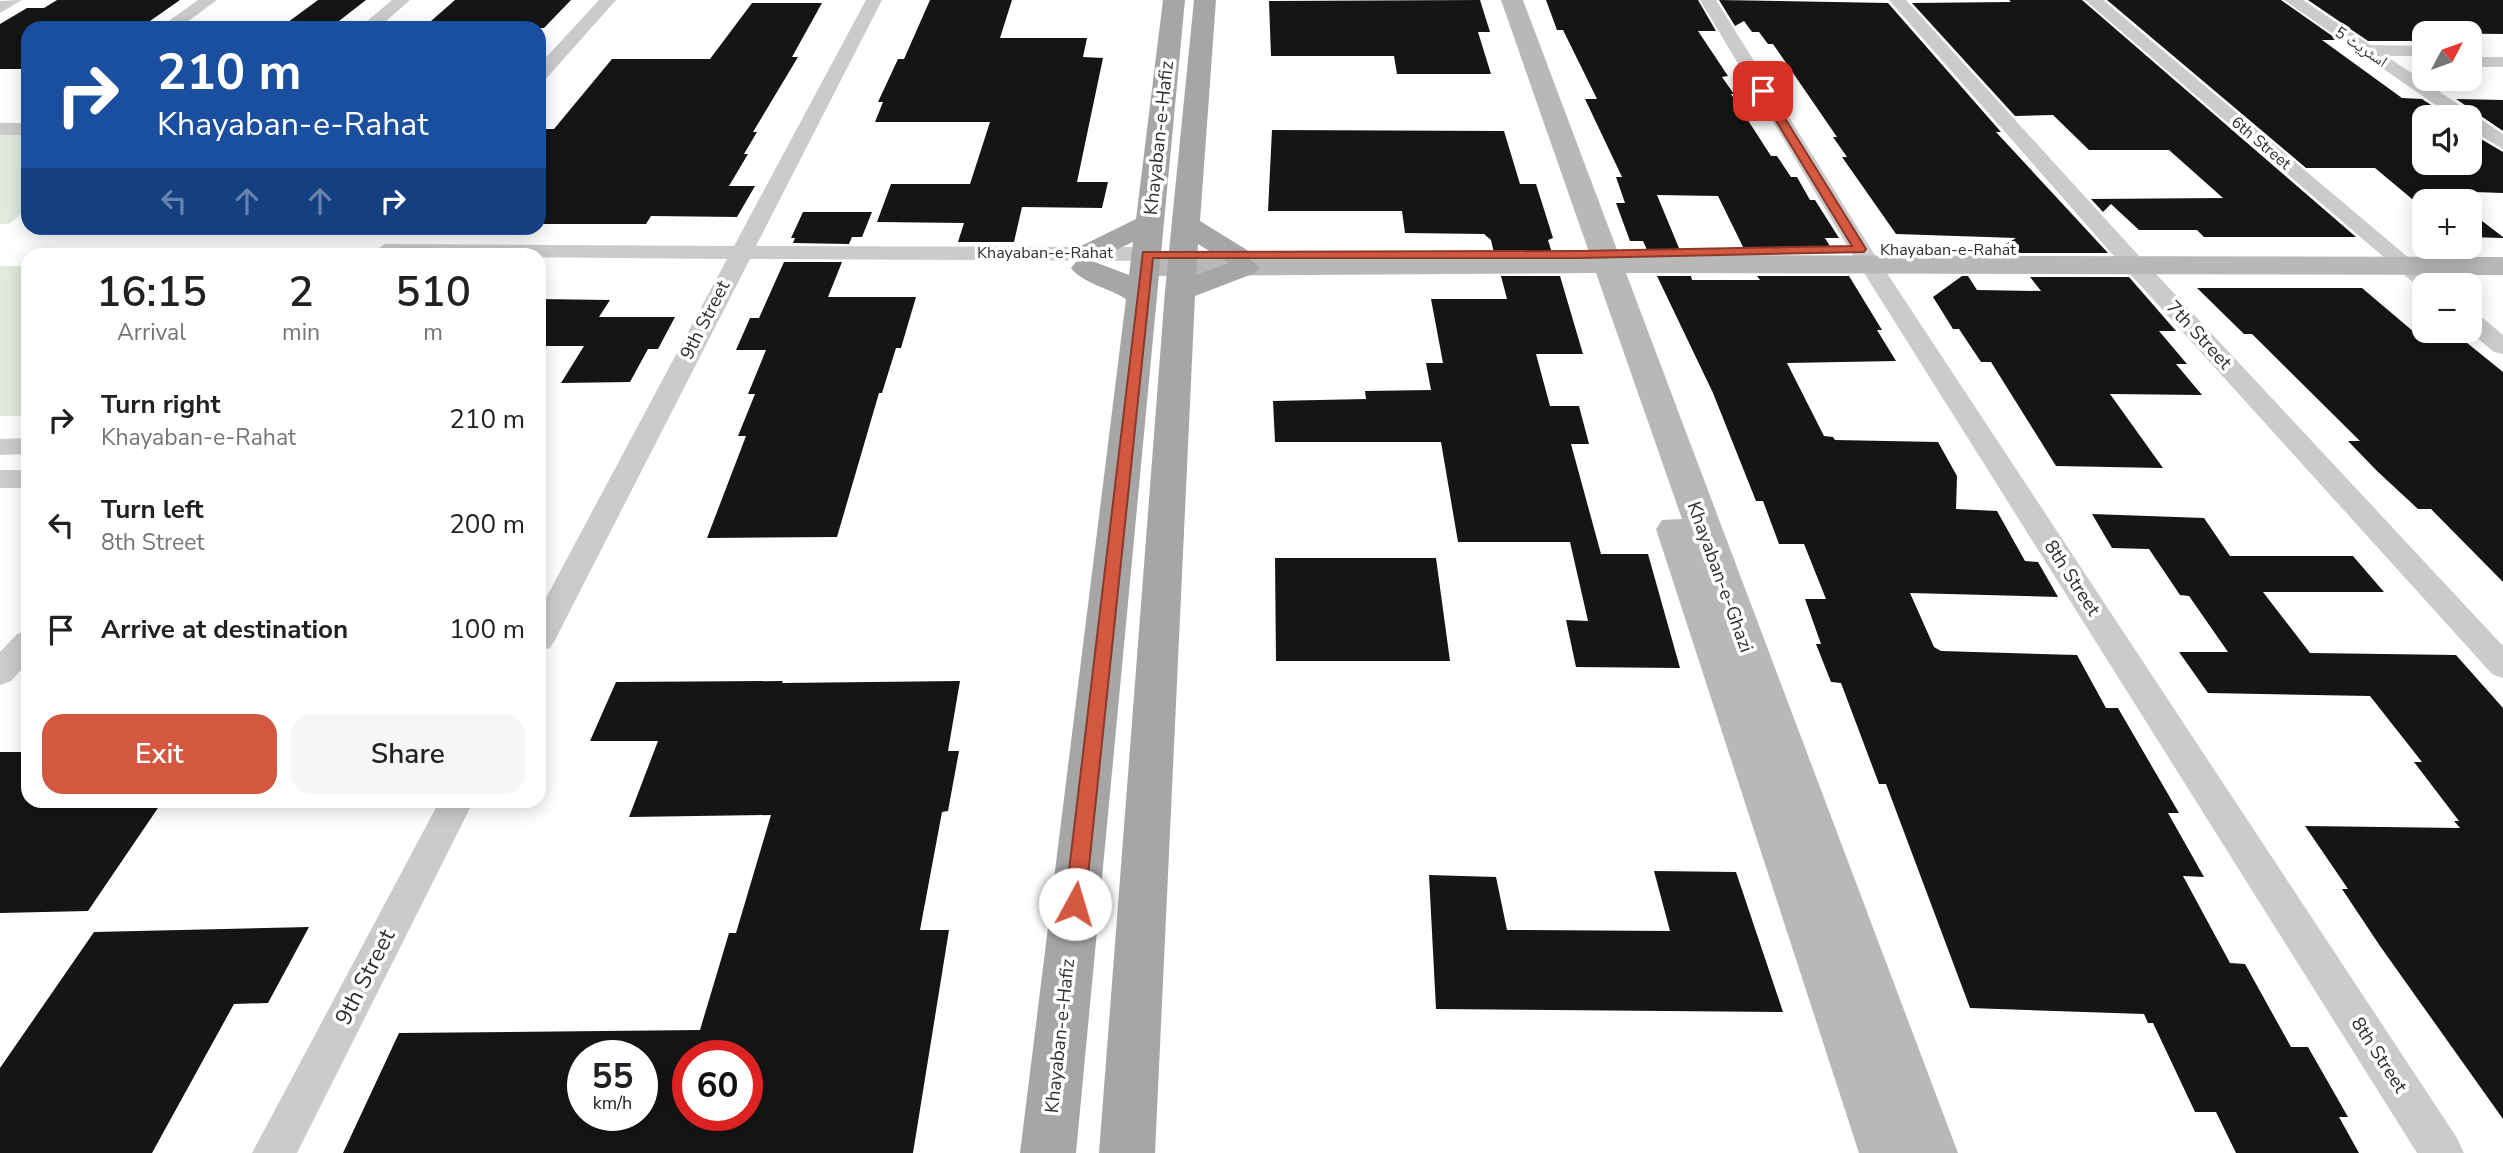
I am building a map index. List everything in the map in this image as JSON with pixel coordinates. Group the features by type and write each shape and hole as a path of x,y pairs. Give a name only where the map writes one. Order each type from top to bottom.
{"main road":[{"name":"Khayaban-e-Hafiz","path":"1127,1153 1174,0"},
{"name":"Khayaban-e-Hafiz","path":"1048,1153 1165,260 1205,0"},
{"path":"1087,260 1122,283 1165,260 1241,262"},
{"path":"1087,260 1241,262"}],"street":[{"path":"0,8 13,0"},
{"path":"178,21 209,0"},
{"path":"376,21 402,0"},
{"path":"546,68 608,0"},
{"name":"9th Street","path":"546,627 874,0"},
{"name":"Khayaban-e-Ghazi","path":"1496,0 1930,1153"},
{"name":"Khayaban-e-Ghazi","path":"1512,0 1594,259 1887,1153"},
{"name":"8th Street","path":"1708,0 1865,258 2442,1153"},
{"name":"7th Street","path":"1897,0 2129,259 2503,666"},
{"name":"6th Street","path":"2092,0 2409,267"},
{"name":"اسٹریٹ 5","path":"2292,0 2447,105"},
{"path":"2366,50 2412,51"},
{"path":"2482,51 2503,51"},
{"path":"2383,62 2412,62"},
{"path":"2482,62 2503,62"},
{"path":"0,113 21,125"},
{"path":"2482,129 2503,143"},
{"name":"Khayaban-e-Rahat","path":"2409,267 2503,248"},
{"name":"Khayaban-e-Rahat","path":"546,256 1087,260"},
{"name":"Khayaban-e-Rahat","path":"1241,262 1865,258 2129,259 2409,267 2503,266"},
{"name":"Khayaban-e-Rahat","path":"546,264 737,259"},
{"path":"2482,329 2503,347"},
{"path":"0,447 21,446"},
{"path":"0,479 21,479"},
{"path":"0,673 21,650"},
{"name":"9th Street","path":"274,1153 453,808"}],"shaded area":[{"path":"0,133 21,133 21,215 9,224 0,224"},
{"path":"0,266 21,266 21,416 0,416"}],"building":[{"path":"57,0 180,0 150,21 21,21 21,69 0,69 0,24 27,8 44,8"},
{"path":"318,0 366,0 339,21 290,21"},
{"path":"455,0 571,0 546,26 546,21 431,21"},
{"path":"930,0 1012,0 1000,38 1087,38 1083,57 1103,58 1077,182 1108,182 1102,208 1022,207 1014,242 958,242 964,223 877,222 891,184 970,184 990,122 875,122 883,102 878,102 898,59 904,59"},
{"path":"1480,0 1490,32 1478,32 1491,74 1397,74 1394,56 1271,56 1269,1"},
{"path":"1546,0 1698,0 1716,31 1698,31 1728,76 1722,77 1734,94 1731,94 1771,156 1777,156 1791,177 1797,177 1810,200 1815,200 1839,238 1825,238 1834,253 1746,253 1718,196 1657,195 1681,253 1648,252 1643,241 1630,241 1616,203 1625,203 1616,177 1622,177 1585,99 1597,99 1563,30 1557,30"},
{"path":"1719,0 1888,3 2001,132 1996,132 2108,253 2013,253 2006,244 2016,238 1896,234 1842,157 1847,157 1833,137 1837,137 1773,44 1768,44 1759,32 1752,32 1744,21 1735,26"},
{"path":"2009,0 2082,0 2356,237 2204,237 2197,230 2139,230 2111,204 2103,212 2091,199 2223,198 2169,150 2089,150 2053,115 2015,116 1912,3 2011,2"},
{"path":"2107,0 2281,0 2338,40 2322,40 2402,98 2422,99 2431,105 2412,105 2412,175 2482,175 2482,140 2503,152 2503,193 2482,192 2482,189 2412,189 2412,199 2375,168 2306,168"},
{"path":"2308,0 2503,0 2503,34 2482,34 2482,21 2412,21 2412,41 2368,41"},
{"path":"752,3 822,3 792,57 798,57 753,132 757,132 744,154 748,154 729,186 755,186 737,217 651,216 646,224 546,224 546,129 554,129 612,59 710,59"},
{"path":"2456,99 2503,100 2503,131 2482,117 2482,105 2465,105"},
{"path":"1272,130 1504,131 1520,184 1536,184 1553,238 1548,240 1552,253 1494,253 1491,240 1484,234 1405,233 1402,211 1268,211"},
{"path":"803,212 872,212 862,237 852,237 849,244 793,243 795,238 791,238"},
{"path":"2482,221 2503,237 2482,237"},
{"path":"784,262 842,262 828,297 916,297 901,348 896,348 882,393 879,393 837,537 707,538 746,436 738,436 755,394 748,394 766,350 736,350 750,318 759,318"},
{"path":"1501,276 1560,276 1583,354 1536,354 1550,406 1579,406 1589,444 1571,444 1601,554 1648,554 1680,668 1576,667 1566,620 1588,621 1570,542 1458,542 1441,442 1275,442 1273,401 1366,399 1365,391 1431,390 1426,363 1443,363 1431,299 1507,299"},
{"path":"1657,276 1691,276 1692,280 1760,280 1757,276 1849,276 1882,330 1877,330 1896,361 1787,363 1824,436 1833,437 1835,440 1938,442 1957,476 1956,509 1997,511 2025,561 2038,562 2058,597 1910,593 1934,647 1941,651 2077,655 2106,708 2118,708 2179,813 2168,813 2204,877 2183,876 2230,963 2245,964 2291,1047 2308,1047 2348,1117 2339,1117 2359,1153 2236,1153 2216,1112 2195,1112 2153,1023 2148,1023 2144,1014 1970,1008 1886,784 1879,784 1841,683 1831,682 1816,644 1821,644 1805,599 1826,599 1804,544 1779,544 1763,501 1756,501 1713,393"},
{"path":"1962,276 1968,276 1977,290 2041,291 2030,277 2129,277 2176,331 2159,331 2187,364 2176,364 2202,395 2110,394 2163,468 2056,466 1991,362 1981,362 1959,329 1953,329 1933,297"},
{"path":"2197,288 2362,288 2412,330 2412,343 2467,343 2503,372 2503,582 2431,509 2418,509 2377,471 2348,441 2360,441 2252,334 2244,334"},
{"path":"546,299 610,300 599,317 675,317 658,349 648,349 630,382 561,383 584,346 546,346"},
{"path":"2092,514 2204,518 2230,556 2353,556 2384,592 2263,592 2310,653 2456,655 2503,708 2503,1119 2380,946 2342,889 2348,889 2305,826 2460,828 2454,821 2459,821 2414,762 2422,762 2370,696 2208,693 2179,652 2228,652 2189,596 2180,595 2149,549 2112,548"},
{"path":"1275,558 1436,558 1450,661 1276,661"},
{"path":"960,681 948,751 959,751 948,811 942,812 920,930 949,930 913,1153 343,1153 399,1033 700,1030 729,933 736,933 771,815 629,817 658,741 590,741 616,682"},
{"path":"0,752 21,752 21,808 158,808 88,911 0,913"},
{"path":"1654,871 1736,872 1783,1012 1436,1009 1429,875 1496,877 1507,930 1670,931"},
{"path":"309,927 268,1003 234,1004 152,1153 0,1153 0,1068 94,932"}],"route":[{"path":"1075,904 1141,296 1148,254 1580,254 1860,249 1763,91"}]}
